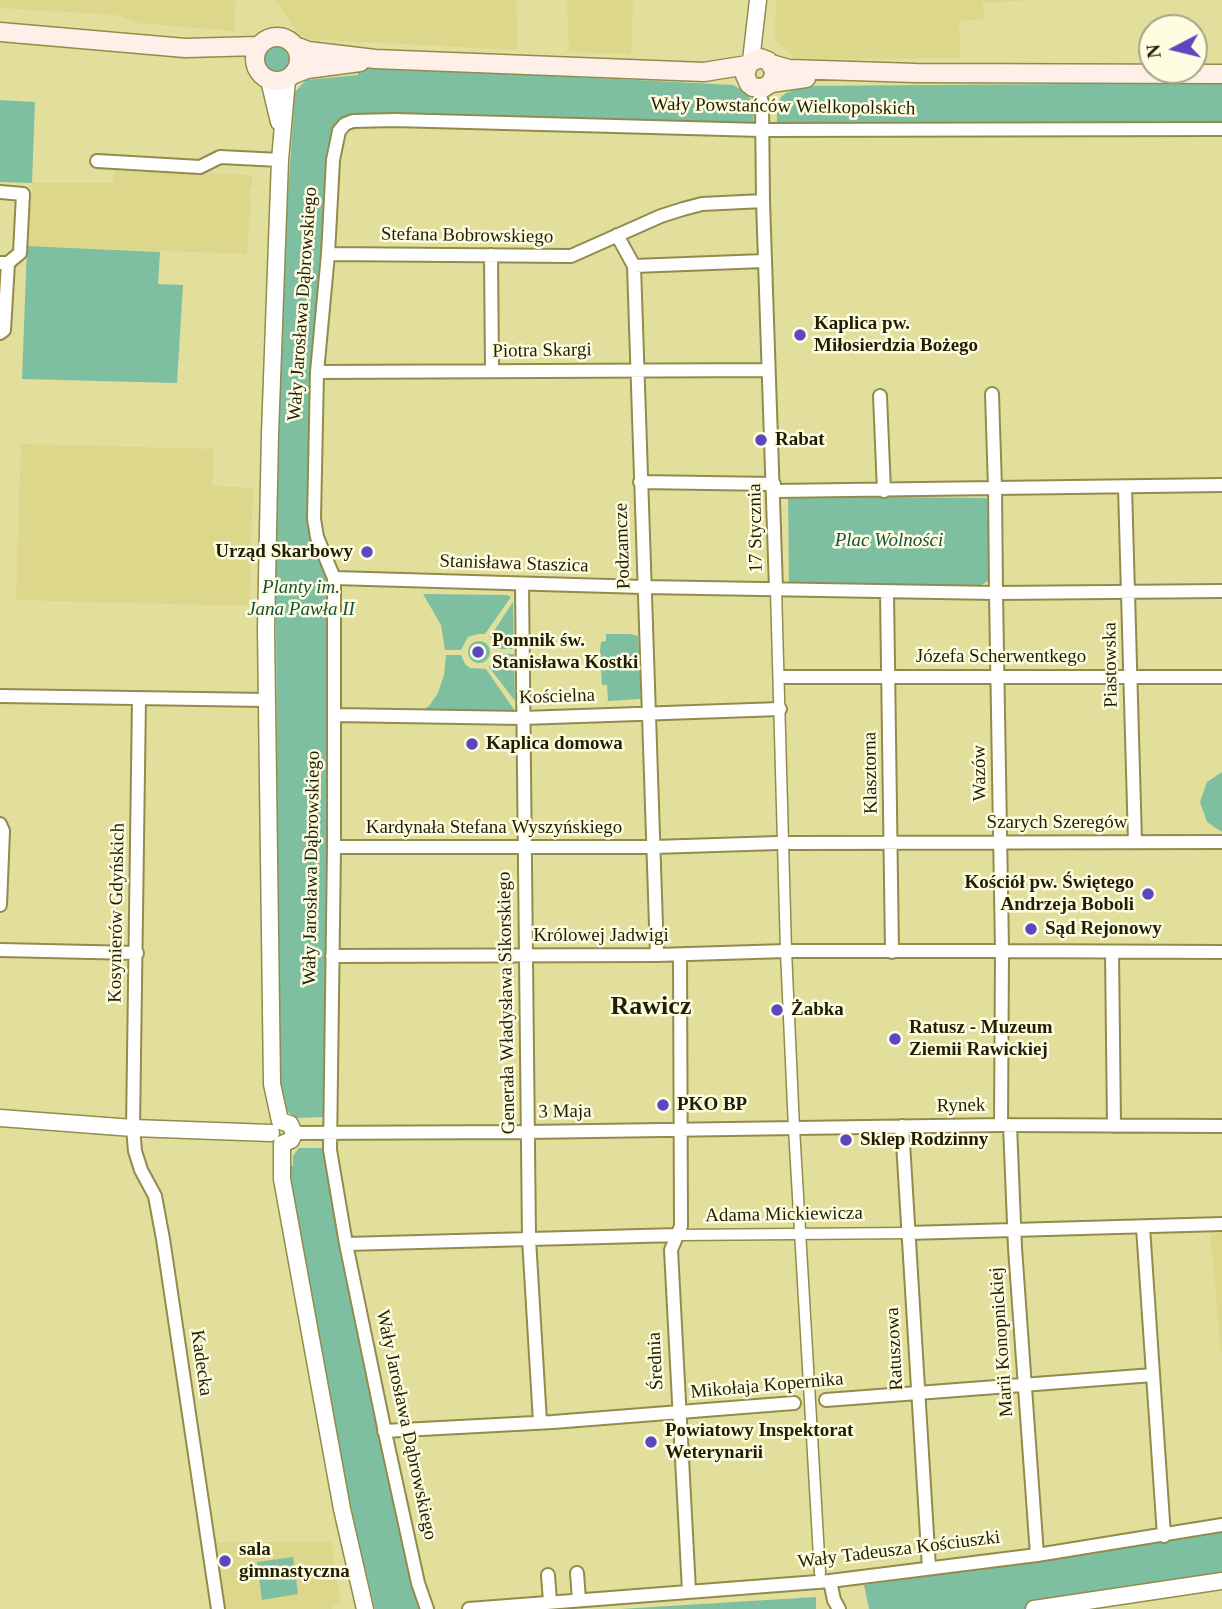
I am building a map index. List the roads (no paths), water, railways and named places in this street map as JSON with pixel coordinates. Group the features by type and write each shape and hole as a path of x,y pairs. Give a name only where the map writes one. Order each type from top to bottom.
{"main road":[{"path":"0,32 185,48 259,46"},
{"path":"269,38 286,39 295,46 299,61 283,78 258,71 256,52 269,38"},
{"name":"Wały Powstańców Wielkopolskich","path":"295,46 308,51 375,59 802,78 935,81 1044,74"},
{"path":"185,48 256,65"},
{"name":"Wały Powstańców Wielkopolskich","path":"283,78 307,69 375,59"},
{"name":"Wały Powstańców Wielkopolskich","path":"759,76 789,69 1222,74"}],"street":[{"path":"758,0 759,76"},
{"name":"17 Stycznia","path":"759,76 774,488 786,951"},
{"name":"Wały Jarosława Dąbrowskiego","path":"283,78 266,628 272,1084 282,1133 282,1179 342,1509 365,1609"},
{"name":"Wały Powstańców Wielkopolskich","path":"345,124 362,120 395,120 761,130 1222,129"},
{"name":"Wały Jarosława Dąbrowskiego","path":"345,124 339,131 334,151 317,372 314,519 317,537 334,578 334,847 329,1134 346,1244 384,1432 418,1583 427,1609"},
{"path":"97,161 200,167 220,157 280,160"},
{"path":"0,192 23,194 20,253 4,263 4,330 0,333"},
{"name":"Stefana Bobrowskiego","path":"328,254 571,256 683,209 702,204 762,201"},
{"path":"617,235 634,266 764,261"},
{"path":"491,255 492,371"},
{"name":"Podzamcze","path":"634,266 657,955"},
{"name":"Piotra Skargi","path":"317,372 768,370"},
{"path":"992,394 996,593"},
{"path":"880,396 884,491"},
{"path":"640,482 884,491 1222,485"},
{"name":"Piastowska","path":"1125,487 1135,842"},
{"name":"Stanisława Staszica","path":"334,578 776,589"},
{"name":"Generała Władysława Sikorskiego","path":"522,584 529,1239 540,1422"},
{"path":"776,589 887,593 1222,591"},
{"name":"Klasztorna","path":"887,593 892,952"},
{"name":"Wazów","path":"996,593 1002,951"},
{"name":"Józefa Scherwentkego","path":"779,677 1222,677"},
{"path":"0,696 267,700"},
{"name":"Kosynierów Gdyńskich","path":"134,1128 139,699"},
{"name":"Kościelna","path":"335,715 523,718 780,709"},
{"path":"0,824 3,831 0,905"},
{"name":"Szarych Szeregów","path":"784,843 1222,842"},
{"name":"Kardynała Stefana Wyszyńskiego","path":"334,847 654,847 784,843"},
{"path":"0,950 136,953"},
{"path":"820,1573 786,951 1222,951"},
{"name":"Królowej Jadwigi","path":"332,956 680,955 786,951"},
{"name":"Rynek","path":"794,1128 1005,1125 1002,951"},
{"path":"1112,952 1114,1126"},
{"name":"Średnia","path":"680,955 681,1226 671,1250 689,1591"},
{"path":"0,1118 134,1128 282,1133"},
{"path":"1005,1125 1222,1126"},
{"name":"Marii Konopnickiej","path":"1005,1125 1037,1555"},
{"name":"Ratuszowa","path":"902,1126 929,1569"},
{"name":"Kadecka","path":"134,1128 135,1151 141,1170 155,1196 163,1239 218,1609"},
{"name":"3 Maja","path":"282,1133 794,1128"},
{"name":"Adama Mickiewicza","path":"346,1244 801,1232 1014,1231 1222,1224"},
{"path":"1143,1227 1164,1536"},
{"name":"Mikołaja Kopernika","path":"384,1432 678,1413 1153,1375"},
{"name":"Wały Tadeusza Kościuszki","path":"469,1609 830,1581 1037,1555 1222,1525"},
{"path":"572,1601 577,1573"},
{"path":"548,1575 550,1602"},
{"path":"830,1581 839,1609"},
{"path":"1034,1609 1104,1604 1222,1581"}],"place":[{"name":"Kaplica pw. Miłosierdzia Bożego","path":"800,335"},
{"name":"Rabat","path":"761,440"},
{"name":"Urząd Skarbowy","path":"367,552"},
{"name":"Pomnik św. Stanisława Kostki","path":"478,652"},
{"name":"Kaplica domowa","path":"472,744"},
{"name":"Kościół pw. Świętego Andrzeja Boboli","path":"1148,894"},
{"name":"Sąd Rejonowy","path":"1031,929"},
{"name":"Żabka","path":"777,1010"},
{"name":"Ratusz - Muzeum Ziemii Rawickiej","path":"895,1039"},
{"name":"PKO BP","path":"663,1105"},
{"name":"Sklep Rodzinny","path":"846,1140"},
{"name":"Powiatowy Inspektorat Weterynarii","path":"651,1442"},
{"name":"sala gimnastyczna","path":"225,1561"}],"district":[{"name":"Rawicz","path":"651,1007"}],"park label":[{"name":"Plac Wolności","path":"889,541"},
{"name":"Planty im. Jana Pawła II","path":"301,599"}]}
